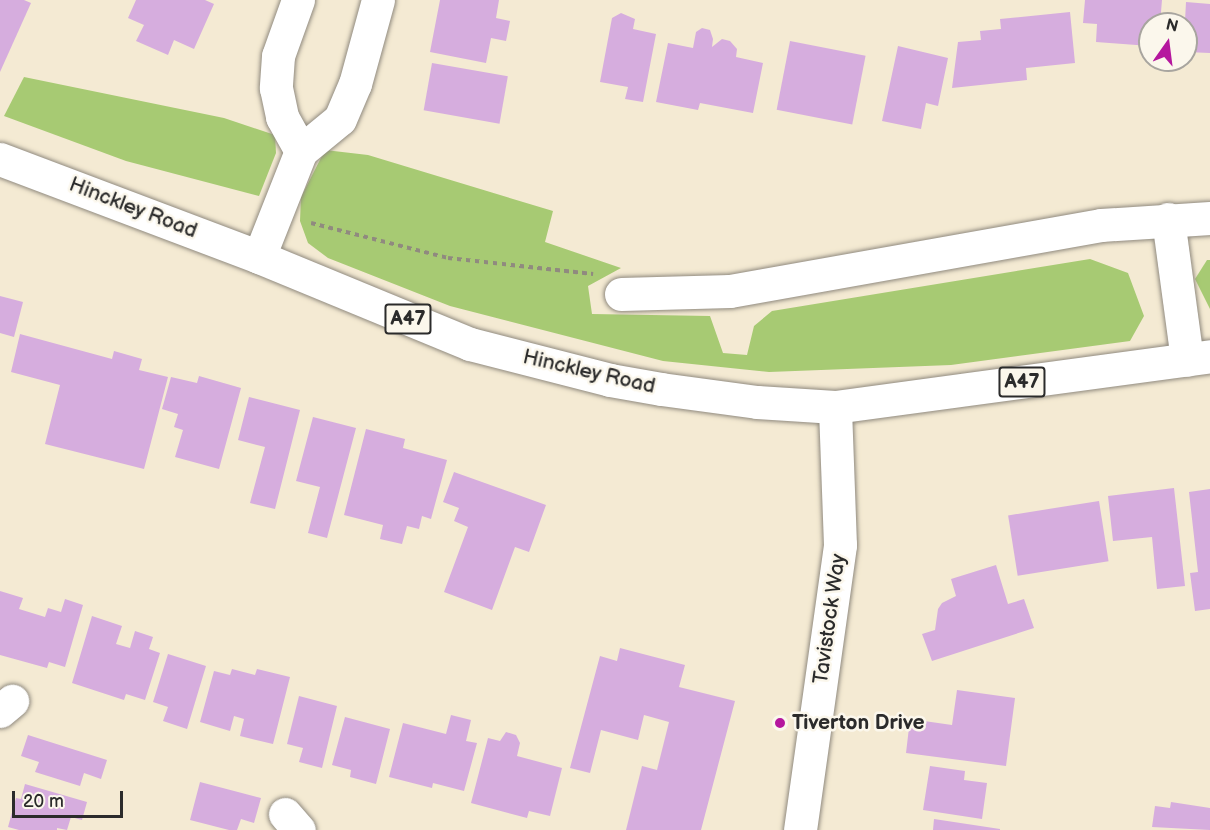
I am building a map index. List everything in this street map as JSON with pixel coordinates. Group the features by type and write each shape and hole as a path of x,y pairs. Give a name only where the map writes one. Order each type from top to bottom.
{"street":[{"path":"298,0 278,56 276,88 282,117 301,151"},
{"path":"259,257 301,151 340,119 355,84 378,0"},
{"name":"Hinckley Road","path":"0,159 259,257 480,347 610,380 661,389 758,402 835,407 1198,358"},
{"path":"621,294 730,291 1101,225 1210,218"},
{"path":"1168,219 1198,358"},
{"name":"Tavistock Way","path":"800,830 840,545 835,407"}],"path":[{"path":"276,212 346,233 448,258 606,275 621,294"}],"green space":[{"path":"24,77 224,118 275,135 276,153 259,196 126,161 4,116"},
{"path":"325,150 368,155 553,211 545,242 621,268 588,286 592,314 710,316 723,353 747,355 754,326 772,311 1090,259 1128,273 1144,316 1130,341 951,365 769,372 663,361 450,306 328,258 308,243 300,221 301,197"},
{"path":"1207,260 1210,260 1210,309 1195,279"}],"building":[{"path":"0,0 24,0 31,3 0,72"},
{"path":"136,0 205,0 214,4 194,49 174,40 168,55 136,41 144,25 128,18"},
{"path":"440,0 499,0 496,18 510,21 506,41 491,38 486,63 430,52"},
{"path":"1085,0 1162,0 1161,12 1138,12 1138,45 1096,42 1097,24 1083,23"},
{"path":"1186,2 1210,4 1210,53 1198,52 1198,12 1185,12"},
{"path":"1070,12 1075,63 1026,68 1027,80 952,88 958,42 981,40 980,31 1001,29 1000,19"},
{"path":"621,13 635,19 633,29 656,34 643,102 625,99 628,87 600,82 612,18"},
{"path":"702,28 710,30 713,39 712,47 722,39 730,41 737,49 736,57 763,63 753,113 700,103 698,110 656,102 668,43 693,48 696,32"},
{"path":"790,41 866,56 852,124 777,110"},
{"path":"898,46 948,58 938,106 926,103 921,129 882,121"},
{"path":"432,63 508,76 499,124 424,110"},
{"path":"0,296 23,302 14,337 0,333"},
{"path":"20,334 112,359 114,351 142,359 139,370 168,377 144,469 45,444 60,385 11,372"},
{"path":"199,376 241,388 219,469 175,457 183,430 174,427 178,414 162,409 171,377 197,383"},
{"path":"249,397 300,410 275,509 250,503 265,447 238,440"},
{"path":"313,417 356,428 327,538 308,533 320,487 296,481"},
{"path":"366,429 405,439 403,448 447,460 431,519 422,516 419,529 407,526 402,544 380,539 383,525 344,515"},
{"path":"454,472 546,505 529,552 515,547 492,610 444,592 468,527 454,521 459,508 443,502"},
{"path":"1174,488 1185,586 1157,589 1152,537 1113,541 1108,496"},
{"path":"1210,489 1210,609 1195,611 1190,573 1198,572 1189,492"},
{"path":"1099,501 1109,561 1018,576 1008,515"},
{"path":"996,565 1008,604 1024,599 1034,628 932,661 922,634 935,630 938,609 942,603 956,596 951,579"},
{"path":"0,591 23,598 19,609 45,617 48,608 61,612 65,599 83,605 65,667 49,662 47,668 0,655"},
{"path":"92,616 122,626 116,644 130,648 135,631 153,637 149,649 160,653 145,700 126,694 124,700 72,683"},
{"path":"620,648 685,665 679,687 735,701 701,830 626,830 642,766 657,770 669,722 644,715 638,740 601,730 590,773 570,768 600,656 617,661"},
{"path":"168,654 206,666 187,729 163,721 168,707 153,702"},
{"path":"232,669 255,675 257,669 290,677 273,744 240,736 244,719 234,716 230,731 200,722 214,671 230,675"},
{"path":"957,690 1015,698 1006,766 906,753 910,719 952,725"},
{"path":"299,696 337,706 322,768 299,762 303,748 287,744"},
{"path":"451,715 471,720 466,741 477,743 464,791 433,783 432,788 389,777 403,723 446,734"},
{"path":"345,717 390,729 376,784 350,777 351,770 332,765"},
{"path":"506,732 516,735 520,743 517,756 562,768 550,816 529,811 527,818 471,803 488,738 500,741"},
{"path":"28,735 107,760 101,779 84,773 80,786 35,772 39,762 21,756"},
{"path":"930,766 965,771 964,780 987,783 982,819 923,810"},
{"path":"200,782 261,798 254,823 241,819 237,830 229,830 190,820"},
{"path":"25,784 87,802 82,820 71,817 67,830 57,828 57,830 19,830 8,827 16,798 21,799"},
{"path":"1171,802 1210,808 1210,830 1152,827 1155,806 1170,808"},
{"path":"934,819 1000,829 1000,830 933,830"}],"place":[{"name":"Tiverton Drive","path":"780,723"}]}
